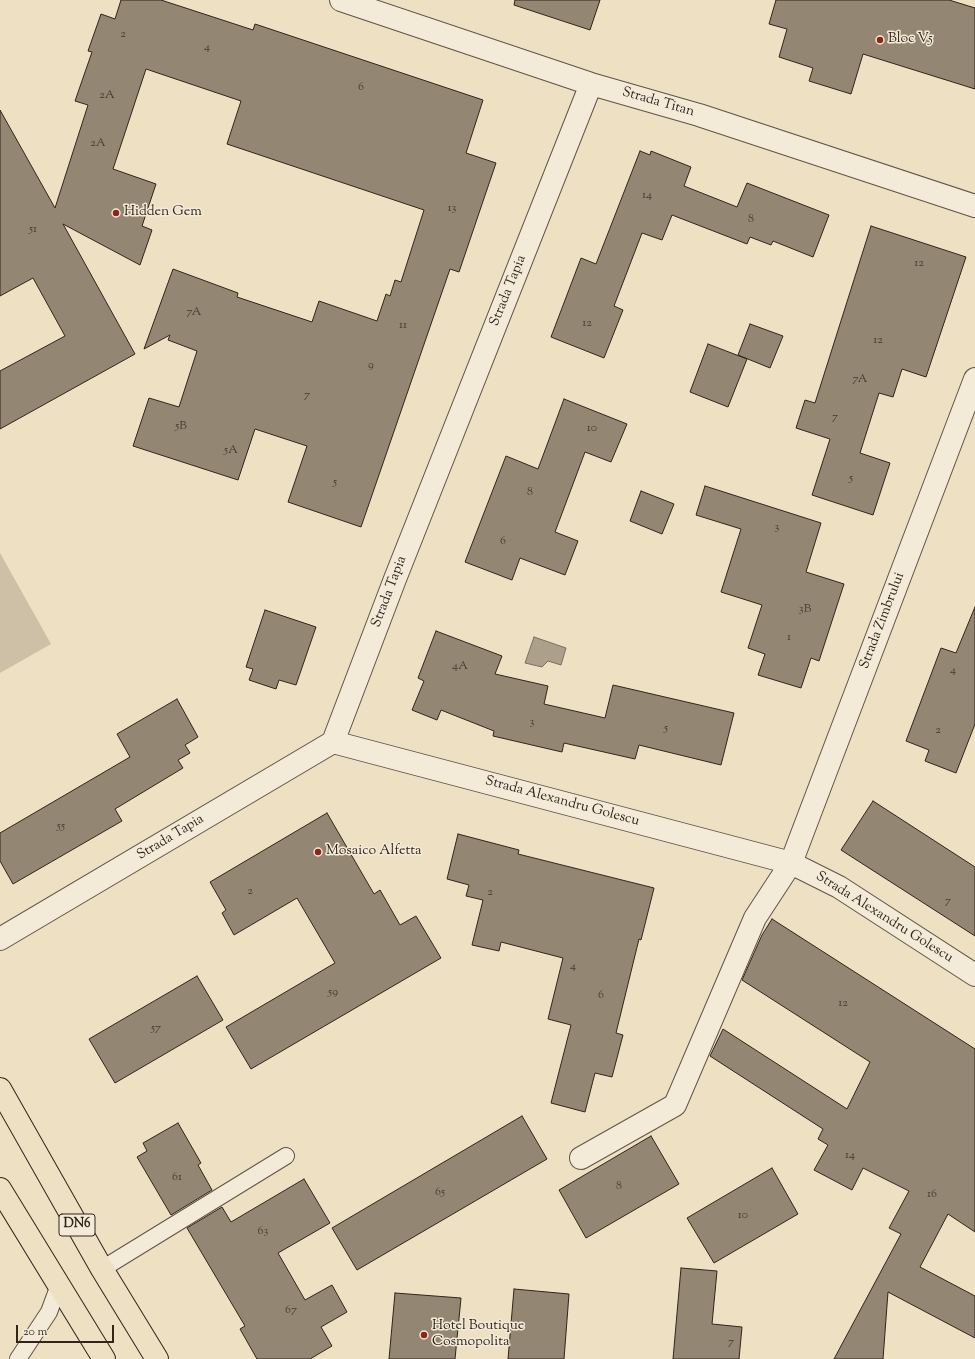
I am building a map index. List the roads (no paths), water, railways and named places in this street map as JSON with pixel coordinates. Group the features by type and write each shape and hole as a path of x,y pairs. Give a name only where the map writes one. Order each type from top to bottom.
{"main road":[{"name":"DN6","path":"0,1089 102,1269 157,1359"},
{"path":"0,1189 104,1359"}],"street":[{"name":"Strada Titan","path":"341,0 591,84 699,115 975,206"},
{"name":"Strada Tapia","path":"0,939 333,742 395,579 591,84"},
{"name":"Strada Zimbrului","path":"791,863 975,379"},
{"name":"Strada Alexandru Golescu","path":"333,742 791,863 839,887 975,975"},
{"path":"580,1158 675,1105 755,918 791,863"}],"lane":[{"path":"102,1269 286,1156"},
{"path":"18,1359 49,1312 59,1286"}],"place":[{"name":"Bloc V5","path":"880,40"},
{"name":"Hidden Gem","path":"116,213"},
{"name":"Mosaico Alfetta","path":"318,852"},
{"name":"Hotel Boutique Cosmopolita","path":"424,1335"}]}
